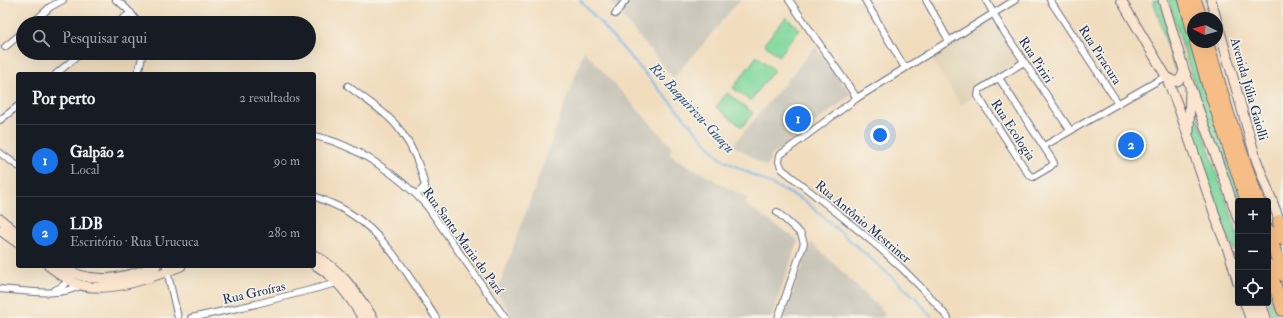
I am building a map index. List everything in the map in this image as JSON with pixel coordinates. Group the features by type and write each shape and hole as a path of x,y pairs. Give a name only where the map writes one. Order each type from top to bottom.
{"highway":[{"path":"1184,0 1188,12"},
{"path":"1195,0 1198,12"},
{"path":"1198,48 1208,84 1246,198"},
{"path":"1210,48 1228,114 1257,198"},
{"path":"1281,225 1280,229 1283,239"},
{"path":"1269,234 1283,275"},
{"path":"1270,270 1283,310"}],"street":[{"path":"41,16 63,0"},
{"path":"116,0 133,16"},
{"path":"615,14 626,0"},
{"path":"789,0 857,98 1015,0"},
{"path":"865,0 905,68"},
{"path":"926,0 949,41"},
{"name":"Rua Piriri","path":"986,0 993,14 1024,62 1070,130"},
{"name":"Rua Piracura","path":"1050,0 1118,103"},
{"path":"1121,0 1166,76 1220,230 1235,263"},
{"path":"1163,0 1184,70 1235,210"},
{"path":"1211,0 1214,12"},
{"path":"127,16 131,13"},
{"path":"4,47 16,38"},
{"name":"Avenida Júlia Gaiolli","path":"1223,42 1256,160 1281,225"},
{"path":"58,72 73,60"},
{"path":"137,72 141,60"},
{"path":"1024,62 999,78 1044,146 1166,76"},
{"path":"1166,76 1171,81 1176,81 1182,77 1184,70"},
{"name":"Rua Ecologia","path":"999,78 979,90 978,96 1031,177 1050,167 1054,163 1044,146"},
{"path":"1188,137 1190,84"},
{"path":"348,86 389,118 400,129 421,170 425,186 427,206"},
{"name":"Rua Antônio Mestriner","path":"857,98 780,154 779,162 782,170 882,249 910,276 948,318"},
{"path":"0,120 16,108"},
{"name":"Rua Santa Maria do Pará","path":"316,137 356,151 380,166 417,194 427,206 505,318"},
{"path":"0,153 16,165"},
{"path":"417,194 425,186"},
{"path":"316,197 348,211 375,232 400,263 436,318"},
{"path":"777,212 800,234 804,243 778,318"},
{"path":"0,220 16,236"},
{"path":"0,230 16,236"},
{"path":"1230,254 1235,272"},
{"path":"316,257 331,267 342,282 344,290 363,318"},
{"path":"316,265 342,282 351,285 373,318"},
{"path":"52,268 70,280 82,285 96,287 108,287 131,282 167,269 178,318"},
{"path":"65,268 77,274 106,279 122,278 151,268"},
{"path":"50,292 61,287 77,274"},
{"path":"0,289 28,292 67,291 76,289 91,277"},
{"name":"Rua Groíras","path":"190,318 256,304 342,282"},
{"path":"1246,306 1250,318"},
{"path":"1254,306 1259,318"},
{"path":"1263,306 1266,318"}],"shaded area":[{"path":"608,0 740,0 674,78"},
{"path":"990,19 1018,60 974,89 974,96 961,106 931,58"},
{"path":"815,47 851,95 771,156 767,167 733,145"},
{"path":"584,51 672,147 669,155 748,199 746,205 798,240 771,318 514,318 497,292"},
{"path":"811,242 885,313 883,318 784,318"}],"green space":[{"path":"1153,0 1159,0 1178,61 1175,70"},
{"path":"1168,0 1179,0 1187,28 1187,48 1193,48 1241,198 1235,198 1235,200 1201,104"},
{"path":"786,17 800,29 779,56 764,44"},
{"path":"757,56 774,70 750,101 733,88"},
{"path":"727,93 753,113 742,127 716,107"},
{"path":"1195,110 1235,226 1235,251 1226,233 1193,137"},
{"path":"1271,298 1277,318 1272,318 1269,306 1271,306"}],"waterway":[{"name":"Rio Baquirivu-Guaçu","path":"580,0 721,159 805,201 917,299 932,318"}],"place":[{"name":"Galpão 2","path":"798,119"},
{"name":"LDB","path":"1131,145"}]}
